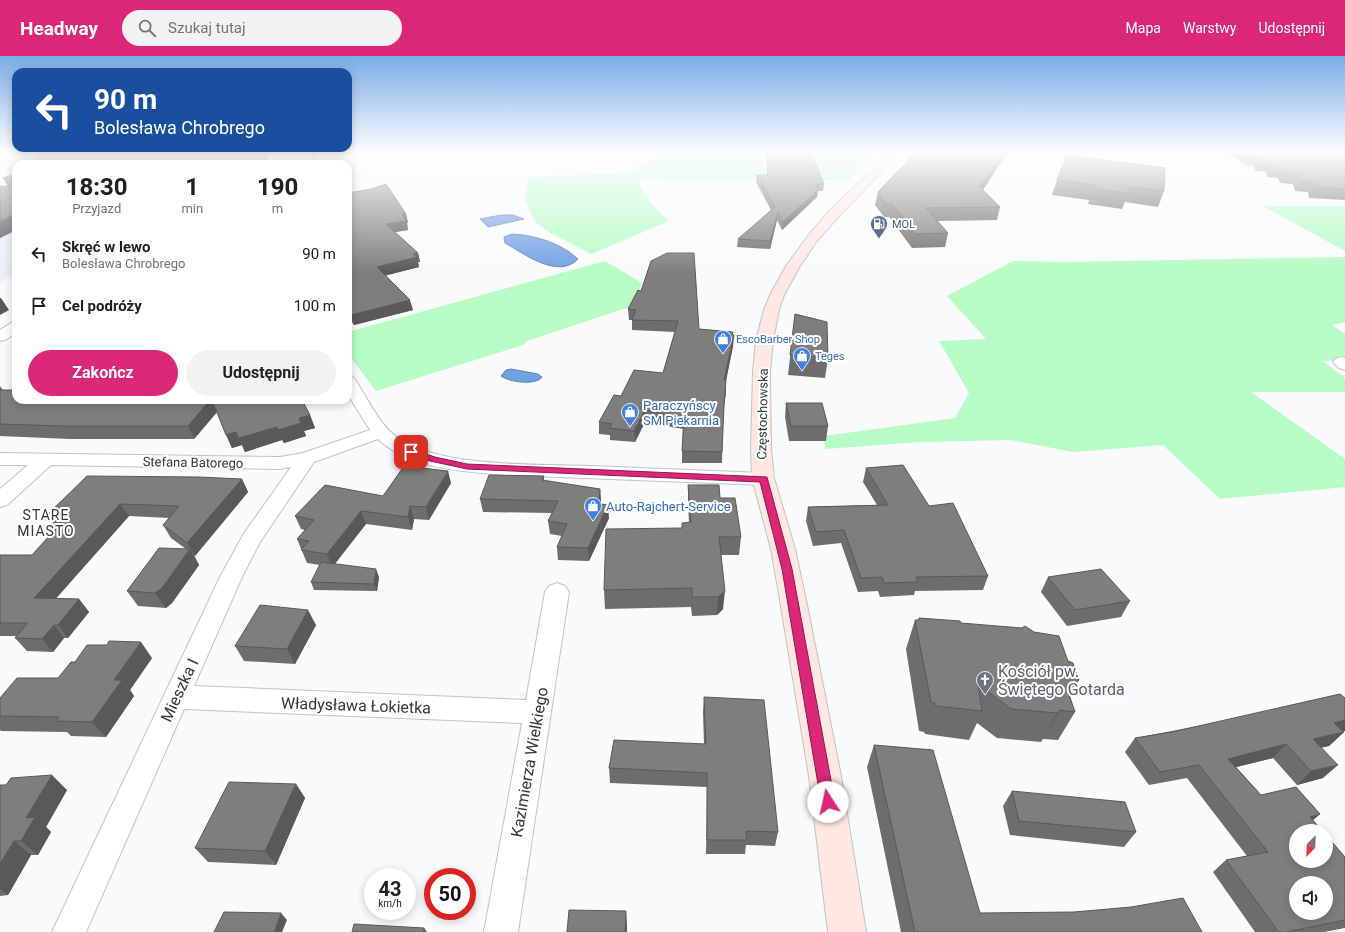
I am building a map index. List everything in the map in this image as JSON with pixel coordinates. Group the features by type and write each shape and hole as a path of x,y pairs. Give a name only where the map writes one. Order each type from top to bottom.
{"main road":[{"name":"Częstochowska","path":"847,932 832,828 796,619 787,569 763,479 761,446 762,372 768,325 776,298 790,272 810,241 854,192"}],"street":[{"path":"0,337 12,329"},
{"path":"352,387 381,432 400,448 433,460 467,466 763,479"},
{"name":"Stefana Batorego","path":"0,458 280,463 307,458 381,432"},
{"name":"Mieszka I","path":"69,932 234,571 252,540 307,458"},
{"path":"0,500 47,459"},
{"name":"Kazimierza Wielkiego","path":"500,932 557,592"},
{"name":"Władysława Łokietka","path":"176,697 537,712"}],"shaded area":[{"path":"12,232 12,276 0,282 0,237"}],"green space":[{"path":"526,192 643,192 655,208 669,221 591,254 549,232 534,221 525,198"},
{"path":"1263,206 1345,206 1345,251"},
{"path":"1345,257 1345,322 1332,325 1345,334 1345,360 1323,361 1345,378 1345,392 1251,392 1345,459 1345,487 1220,499 1163,445 1073,452 1011,440 921,442 825,449 824,436 955,418 969,393 939,341 986,339 947,296 1013,261 1064,262"},
{"path":"605,261 642,283 632,306 527,341 523,345 376,391 352,359 352,331"}],"water":[{"path":"501,215 513,215 524,219 488,227 480,219"},
{"path":"512,234 539,238 556,244 564,248 578,259 570,265 561,267 541,263 505,243 504,237"},
{"path":"511,369 538,374 542,377 539,380 522,382 510,380 501,376 506,370"}],"building":[{"path":"0,192 12,192 12,216 0,222"},
{"path":"352,192 391,192 406,214 402,214 406,221 386,224 418,253 413,254 417,257 377,267 410,300 352,315"},
{"path":"766,192 816,192 783,222 778,212 770,241 738,239 775,207"},
{"path":"878,192 985,192 1000,207 926,208 948,233 915,234 892,204 886,204"},
{"path":"667,253 694,253 699,329 733,332 732,335 734,335 724,380 726,380 722,452 682,451 684,418 645,410 634,431 609,428 612,424 599,422 614,395 621,396 634,370 663,373 678,321 632,320 636,310 628,309 638,290 641,291 651,261"},
{"path":"795,314 827,322 828,358 790,355"},
{"path":"0,390 12,390 12,404 207,404 188,426 62,426 0,424"},
{"path":"786,403 822,403 828,426 791,426"},
{"path":"214,404 304,404 310,415 299,418 301,423 278,430 277,427 239,438 236,432 226,435"},
{"path":"903,465 929,506 953,503 988,576 916,577 918,582 884,583 882,577 861,578 844,530 816,532 808,507 888,505 866,468"},
{"path":"404,466 448,471 426,507 410,506 408,517 361,511 327,554 301,550 309,541 297,539 314,520 295,516 325,485 383,496"},
{"path":"489,475 544,476 542,480 600,489 599,502 586,502 608,505 588,548 557,547 567,524 548,521 558,501 480,499"},
{"path":"87,476 242,479 187,543 163,525 179,506 120,504 34,598 79,599 58,625 54,625 42,639 15,638 28,623 0,623 0,555 32,555 68,515 47,515"},
{"path":"688,485 719,485 720,498 735,498 741,537 719,537 725,591 718,597 692,597 692,588 604,590 606,529 682,528 682,523 691,522"},
{"path":"159,548 190,549 162,588 155,593 127,591"},
{"path":"321,562 376,569 374,584 311,582"},
{"path":"1101,569 1130,601 1075,610 1048,577"},
{"path":"260,605 308,610 287,649 235,646"},
{"path":"919,618 1022,628 1025,626 1034,632 1059,636 1068,661 1073,663 1079,680 1067,689 1075,712 1060,710 1057,713 1011,709 978,684 982,711 936,706 935,703 931,702 915,620 919,620"},
{"path":"109,641 141,642 114,680 122,680 92,722 56,721 59,717 0,716 0,698 17,678 58,678 71,662 75,662 87,645 107,645"},
{"path":"1340,694 1345,698 1345,720 1334,723 1344,732 1313,739 1338,765 1311,771 1286,744 1228,759 1261,795 1296,787 1320,814 1310,817 1316,824 1289,824 1289,868 1333,868 1333,843 1345,857 1345,920 1286,932 1279,932 1226,860 1268,852 1199,765 1160,772 1135,738 1172,732"},
{"path":"704,697 764,700 778,832 746,831 747,840 707,840 707,773 609,768 614,740 706,744"},
{"path":"874,745 933,750 980,913 1074,912 1131,907 1183,898 1202,932 915,932"},
{"path":"52,775 26,818 35,817 21,841 14,841 0,864 0,785 6,785 11,778"},
{"path":"229,782 296,784 265,851 195,848"},
{"path":"1012,791 1125,802 1136,832 1019,821"},
{"path":"569,910 626,911 625,932 567,932"},
{"path":"224,912 281,913 274,932 214,932"},
{"path":"354,924 424,928 423,932 352,932"}],"place":[{"name":"MOL","path":"879,239"},
{"name":"EscoBarber Shop","path":"723,354"},
{"name":"Teges","path":"802,371"},
{"name":"Paraczyńscy SM Piekarnia","path":"630,427"},
{"name":"Auto-Rajchert-Service","path":"593,521"},
{"name":"Kościół pw. Świętego Gotarda","path":"985,695"}],"district":[{"name":"STARE MIASTO","path":"46,524"}],"route":[{"path":"411,452 433,460 467,466 507,469 723,476 763,479 787,569 828,802"}]}
